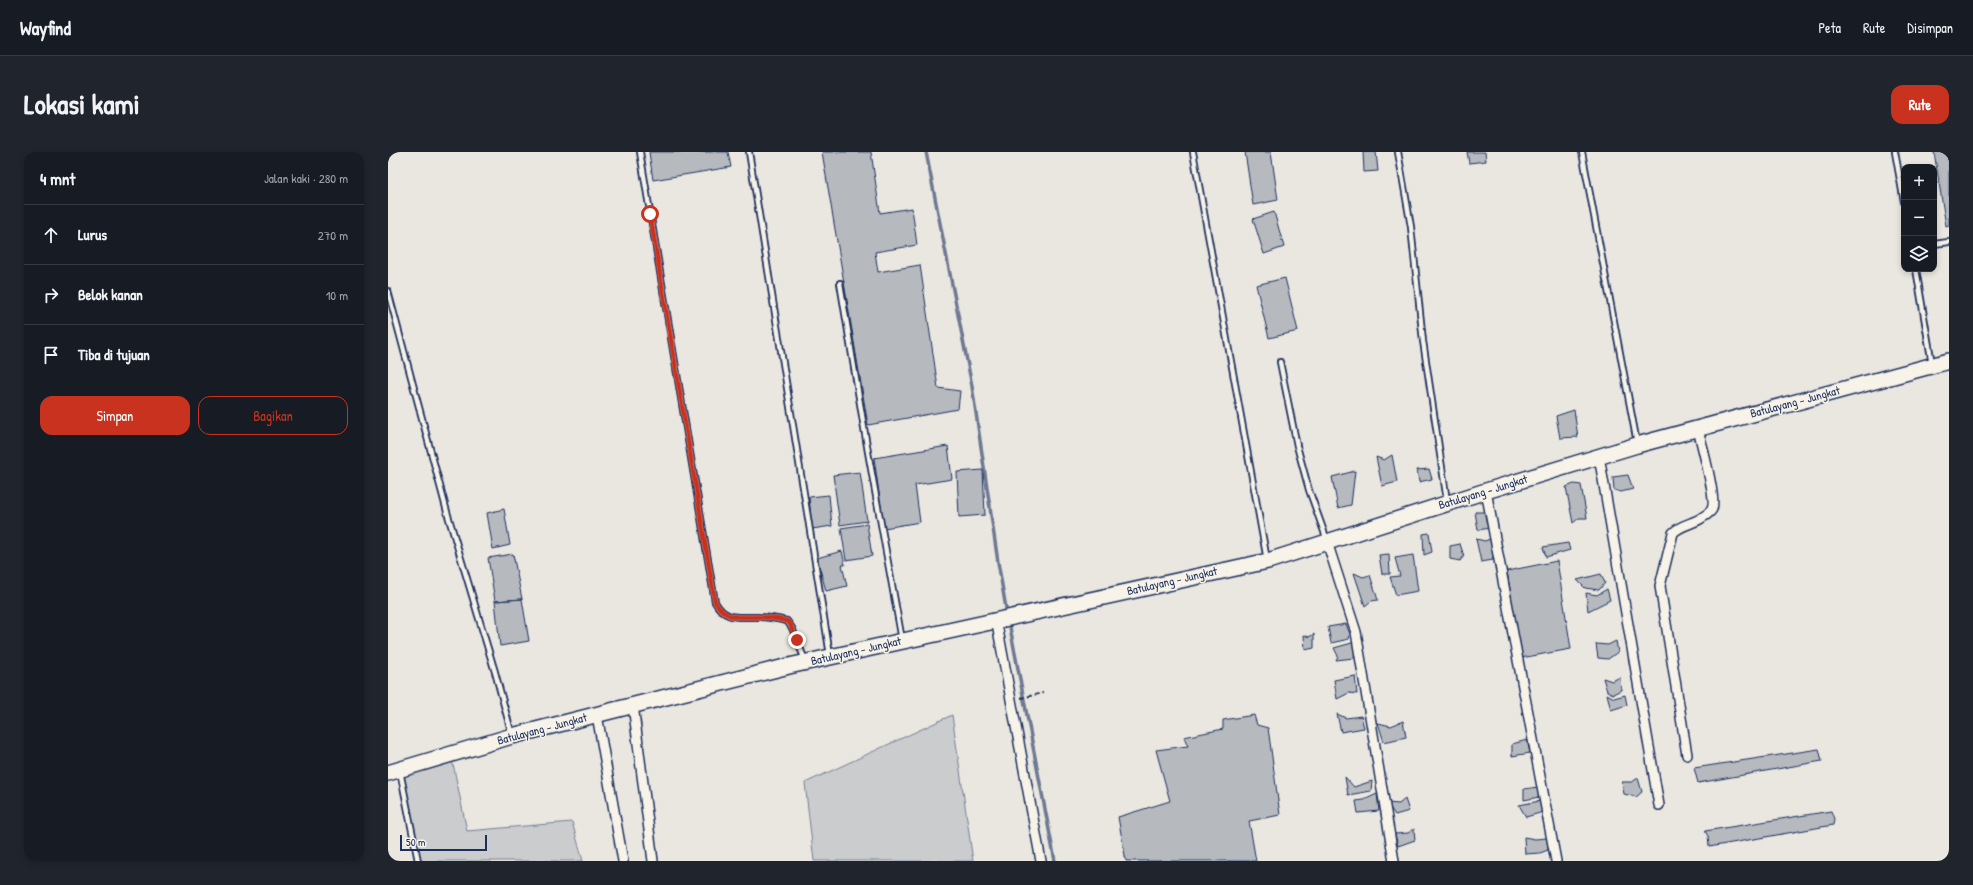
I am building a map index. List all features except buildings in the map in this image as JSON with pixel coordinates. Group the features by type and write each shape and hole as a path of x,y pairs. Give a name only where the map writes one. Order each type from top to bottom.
{"highway":[{"name":"Batulayang - Jungkat","path":"394,771 512,736 806,662 1268,561 1598,456 1932,364 1949,361"}],"street":[{"path":"1687,755 1660,586 1673,533 1678,528 1702,518 1712,509 1714,500 1698,429"},
{"path":"1598,456 1659,805"},
{"path":"1486,491 1556,861"},
{"path":"1328,542 1356,632 1394,861"},
{"path":"1004,618 1041,861"},
{"path":"633,705 653,861"},
{"path":"597,715 623,861"}],"lane":[{"path":"640,152 715,602 718,608 731,616 740,618 758,617 787,621 792,628 806,662"},
{"path":"749,152 830,657"},
{"path":"1193,152 1268,561"},
{"path":"1398,152 1411,226 1424,340 1448,503"},
{"path":"1582,152 1637,445"},
{"path":"1895,152 1904,200"},
{"path":"1937,244 1949,242"},
{"path":"1917,272 1932,364"},
{"path":"840,283 868,452 902,641"},
{"path":"388,291 447,512 495,672 512,736"},
{"path":"1280,362 1297,446 1309,490 1328,542"},
{"path":"394,771 418,861"}],"path":[{"path":"1018,699 1043,693"}],"shaded area":[{"path":"952,715 973,861 814,861 805,783"},
{"path":"451,754 467,831 572,822 583,861 418,861 399,770"}],"waterway":[{"path":"926,152 972,386 1007,614"},
{"path":"1009,622 1055,861"}],"route":[{"path":"650,214 712,593 715,602 718,608 731,616 740,618 758,617 787,621 790,624 797,640"}]}
